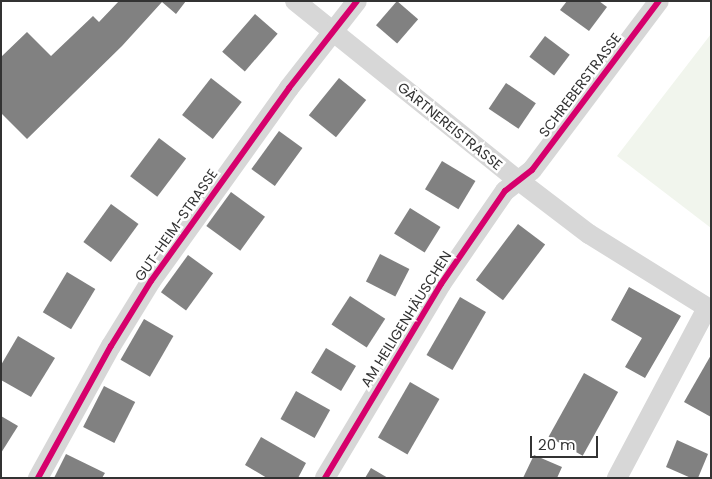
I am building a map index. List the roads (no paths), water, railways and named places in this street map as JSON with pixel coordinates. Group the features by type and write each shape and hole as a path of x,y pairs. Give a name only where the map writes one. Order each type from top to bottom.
{"street":[{"name":"GÄRTNEREISTRASSE","path":"295,1 518,180 589,234 709,309"},
{"name":"GUT-HEIM-STRASSE","path":"38,478 111,346 151,281 289,88 357,1"},
{"name":"SCHREBERSTRASSE","path":"518,180 532,170 659,1"},
{"name":"AM HEILIGENHÄUSCHEN","path":"325,478 441,284 505,191 518,180"},
{"path":"617,478 709,309"}]}
